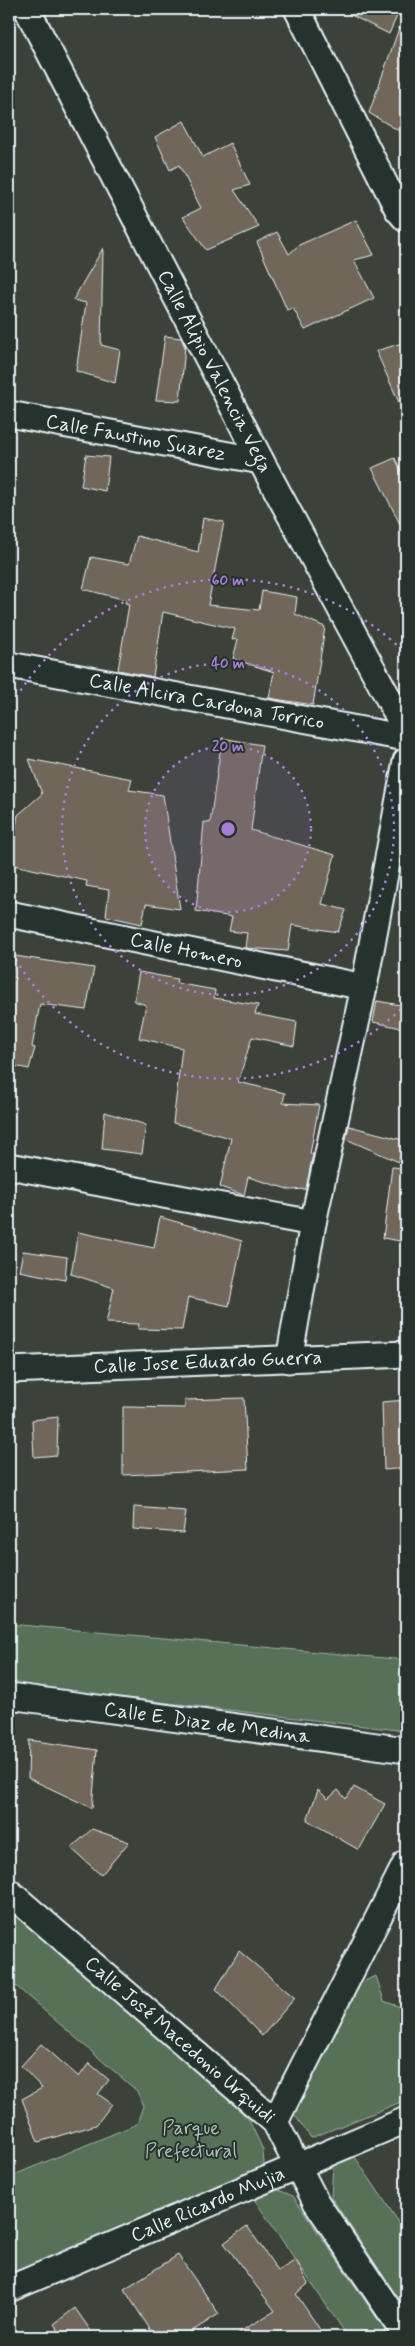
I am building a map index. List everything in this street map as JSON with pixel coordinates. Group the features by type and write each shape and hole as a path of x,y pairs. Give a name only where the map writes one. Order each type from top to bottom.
{"street":[{"name":"Calle Alipio Valencia Vega","path":"27,9 261,461 406,731"},
{"path":"297,9 403,207"},
{"name":"Calle Faustino Suarez","path":"9,414 261,461"},
{"name":"Calle Alcira Cardona Torrico","path":"9,666 406,738"},
{"path":"289,1360 313,1223 364,987 406,761"},
{"name":"Calle Homero","path":"9,914 364,987"},
{"path":"9,1166 313,1223"},
{"name":"Calle Jose Eduardo Guerra","path":"9,1370 406,1354"},
{"name":"Calle E. Diaz de Medina","path":"9,1696 406,1750"},
{"path":"275,2122 406,1863"},
{"name":"Calle José Macedonio Urquidi","path":"9,1892 275,2122 316,2202 406,2335"},
{"name":"Calle Ricardo Mujia","path":"9,2289 406,2120"}],"green space":[{"path":"9,1624 406,1660 406,1731 9,1684"},
{"name":"Parque Prefectural","path":"9,1904 212,2080 249,2120 263,2150 264,2164 251,2175 9,2275 9,2177 137,2124 143,2106 137,2091 9,1980"},
{"name":"Parque Prefectural","path":"376,1976 384,2001 406,2009 406,2100 311,2138 294,2114 353,1986"},
{"path":"355,2157 406,2233 406,2310 331,2197 333,2166"},
{"path":"276,2189 293,2196 390,2337 348,2337 252,2196"}],"building":[{"path":"339,9 400,9 389,34"},
{"path":"403,17 406,18 406,135 369,113"},
{"path":"184,121 203,157 230,143 250,185 234,190 259,227 206,250 183,217 201,208 179,165 170,170 155,137"},
{"path":"356,220 374,255 354,260 374,298 305,330 293,308 287,310 257,242 277,232 289,254 299,245"},
{"path":"103,248 101,345 120,350 115,383 76,371 86,303 73,300"},
{"path":"165,336 181,338 185,347 180,401 156,400"},
{"path":"406,342 406,418 376,351"},
{"path":"86,455 109,457 105,491 81,486"},
{"path":"395,458 406,481 406,536 372,468"},
{"path":"203,518 224,522 208,605 259,610 262,591 297,597 295,614 325,627 313,705 269,698 274,672 233,659 238,639 232,640 235,629 163,612 153,677 118,670 129,604 125,603 126,600 83,589 91,557 129,564 137,536 198,552"},
{"path":"222,738 262,745 251,830 335,855 322,904 346,910 338,932 292,925 288,951 245,948 247,933 229,931 232,917 196,911 204,822 210,823"},
{"path":"29,759 132,779 129,790 163,795 180,909 146,904 142,924 106,916 109,890 86,886 87,881 9,864 18,815 42,794"},
{"path":"15,956 94,968 86,1010 40,1004 32,1047 35,1048 29,1069 9,1065 9,981"},
{"path":"139,972 177,979 176,983 215,990 214,998 258,1005 255,1014 297,1022 294,1046 252,1037 238,1082 285,1093 283,1103 319,1105 310,1154 313,1154 306,1189 291,1190 248,1177 244,1195 220,1187 231,1138 173,1123 182,1048 139,1038 146,1005 134,1001"},
{"path":"377,1001 406,1006 406,1029 373,1022"},
{"path":"105,1112 146,1125 142,1154 102,1149"},
{"path":"349,1126 403,1140 399,1162 346,1139"},
{"path":"392,1167 406,1168 406,1242 383,1238"},
{"path":"160,1217 242,1241 229,1306 188,1297 182,1330 138,1329 139,1324 106,1323 114,1288 71,1274 78,1232 154,1248"},
{"path":"23,1251 67,1257 65,1280 19,1271"},
{"path":"244,1398 248,1469 123,1475 123,1407 185,1408 185,1400"},
{"path":"406,1400 406,1468 384,1470 382,1402"},
{"path":"58,1417 57,1455 34,1457 32,1420"},
{"path":"134,1507 186,1511 183,1533 133,1529"},
{"path":"29,1740 97,1750 92,1808 28,1778"},
{"path":"354,1787 385,1804 359,1850 307,1820 318,1790 328,1799 338,1790 346,1799"},
{"path":"92,1829 129,1842 101,1875 71,1848"},
{"path":"239,1951 295,1998 262,2036 216,1989"},
{"path":"41,2044 79,2077 89,2063 109,2080 98,2094 112,2104 96,2125 38,2142 22,2099 42,2088 21,2066"},
{"path":"247,2226 278,2271 296,2260 308,2284 296,2294 325,2337 231,2337 275,2311 224,2243"},
{"path":"178,2255 219,2314 183,2337 155,2337 124,2289"},
{"path":"75,2308 95,2337 63,2337 54,2324"}]}
